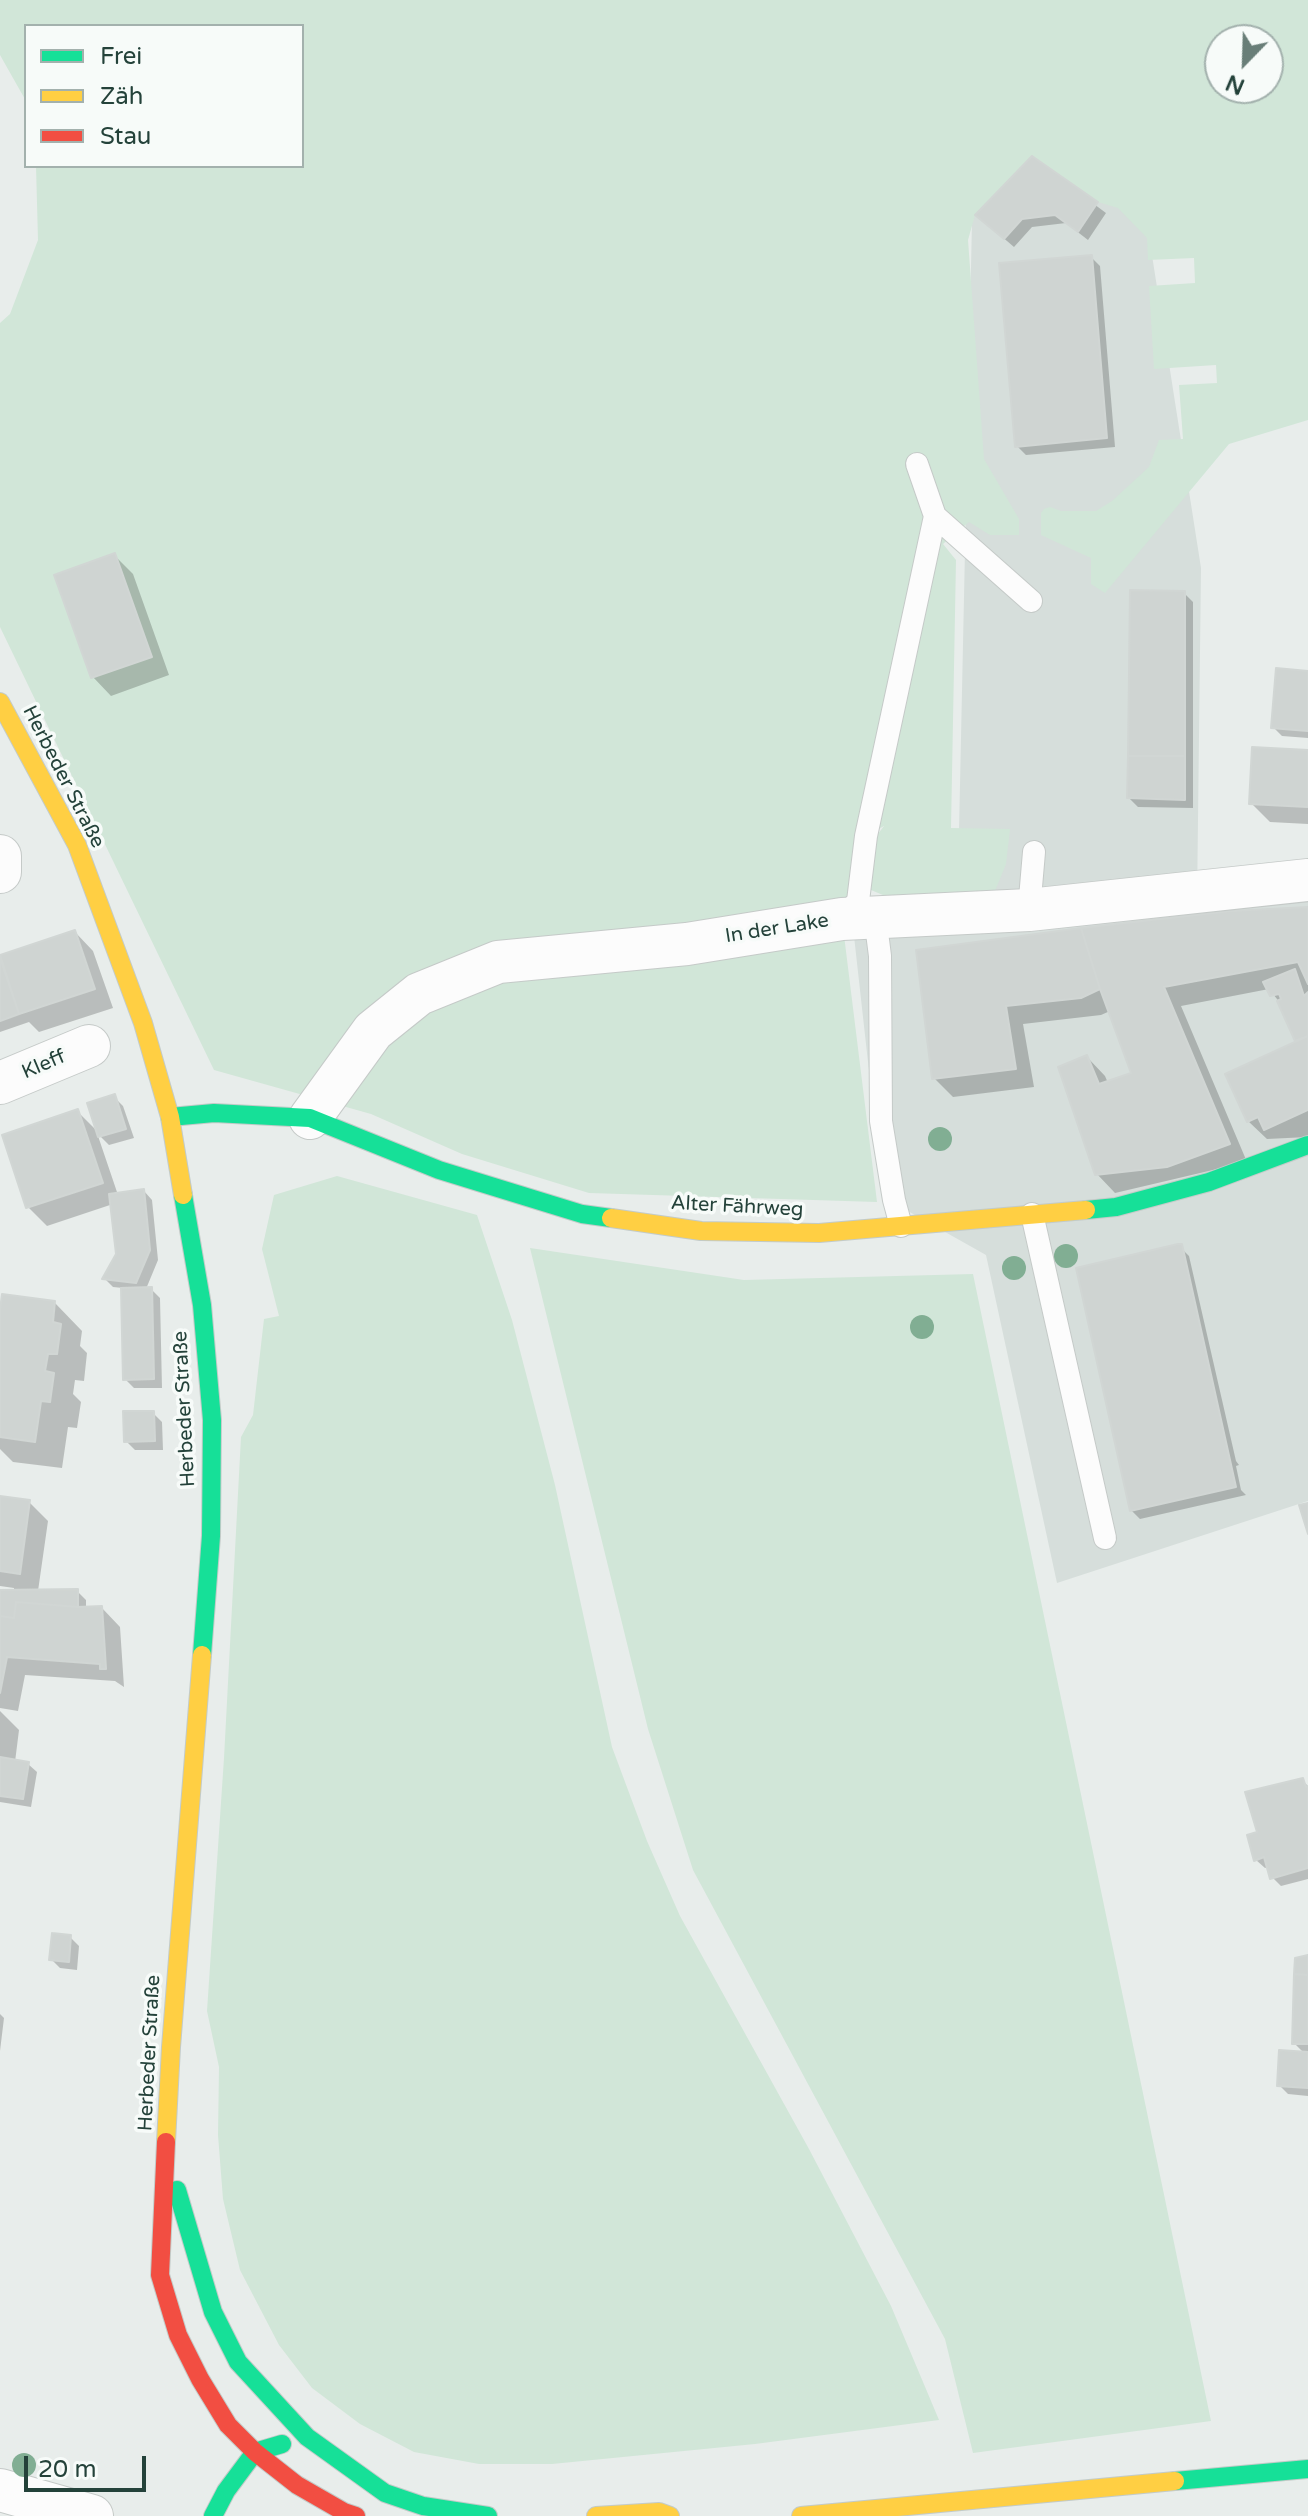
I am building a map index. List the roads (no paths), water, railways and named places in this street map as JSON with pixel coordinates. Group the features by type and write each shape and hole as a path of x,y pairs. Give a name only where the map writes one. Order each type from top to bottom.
{"main road":[{"name":"Herbeder Straße","path":"0,702 77,845 143,1023 170,1117 202,1305 212,1420 211,1536 171,2047 160,2275 178,2335 228,2425 255,2452 297,2485 356,2516"},
{"name":"Alter Fährweg","path":"170,1117 214,1113 310,1118 439,1170 582,1214 701,1231 819,1233 1116,1207 1209,1182 1308,1145"},
{"name":"Herbeder Straße","path":"166,2149 199,2271 213,2312 238,2362 307,2437 385,2493 423,2506 488,2516"},
{"path":"213,2516 226,2491 255,2452 307,2437 297,2485 283,2505"},
{"path":"801,2516 1308,2469"},
{"path":"596,2516 659,2512 670,2516"}],"street":[{"path":"0,856 0,872"},
{"name":"In der Lake","path":"310,1118 373,1031 419,994 498,962 687,944 858,918 1029,910 1308,880"},
{"name":"Kleff","path":"0,1083 89,1046"},
{"path":"0,2490 92,2516"}],"lane":[{"path":"917,464 935,516 1031,601"},
{"path":"901,1226 881,1121 880,956 858,918 858,901 866,836 935,516"},
{"path":"1029,910 1034,852"},
{"path":"1032,1214 1105,1538"}]}
